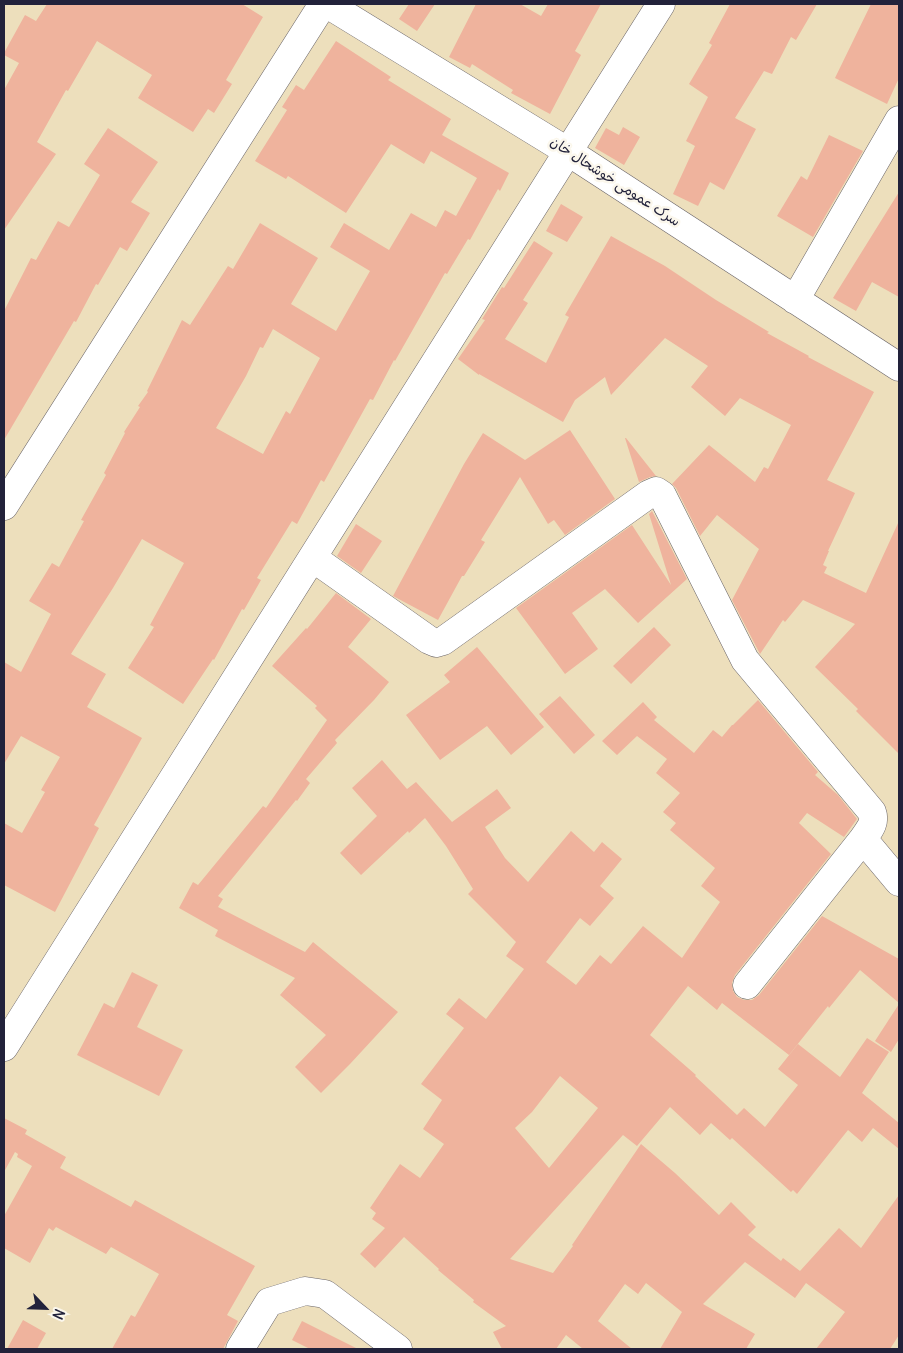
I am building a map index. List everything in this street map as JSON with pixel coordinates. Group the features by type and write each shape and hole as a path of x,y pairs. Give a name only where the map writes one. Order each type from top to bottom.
{"street":[{"name":"سرک عمومی خوشحال خان","path":"325,4 567,151 899,367"},
{"path":"4,506 325,4"},
{"path":"4,1047 661,4"},
{"path":"795,300 899,120"},
{"path":"313,558 436,643 442,641 649,494 656,491 662,495 745,660 875,818 864,839 747,985"},
{"path":"864,839 899,882"},
{"path":"240,1349 269,1302 305,1291 326,1294 398,1349"}],"building":[{"path":"47,4 242,4 263,17 226,80 232,84 214,113 208,109 193,132 138,98 152,75 97,41 68,91 66,90 37,142 56,154 4,230 4,90 19,63 4,55 4,53 25,15 36,21"},
{"path":"409,4 435,4 417,31 399,19"},
{"path":"476,4 520,4 541,16 548,4 601,4 575,51 581,55 550,114 511,93 513,90 472,64 470,68 449,57"},
{"path":"730,4 817,4 796,40 791,37 772,74 764,71 735,118 756,129 724,190 710,182 698,206 673,194 695,146 686,141 708,97 689,84 712,45 709,43"},
{"path":"871,4 899,4 899,78 887,104 835,78"},
{"path":"336,41 391,77 388,80 451,119 442,135 509,173 470,240 468,239 447,274 445,273 373,400 370,399 324,482 321,480 297,524 292,521 257,578 261,580 244,610 242,609 214,660 183,704 128,668 154,627 150,625 184,563 142,539 71,654 106,674 87,707 142,738 94,825 99,828 55,912 4,885 4,823 22,833 45,792 41,790 60,757 21,736 4,764 4,662 21,672 51,614 29,601 52,563 59,567 84,521 81,520 106,475 104,473 124,432 148,392 182,320 190,325 228,266 233,269 260,223 318,258 291,304 336,331 370,271 330,247 344,223 389,250 411,213 436,227 445,210 456,216 477,178 431,151 424,164 391,144 346,213 288,176 286,179 255,161 287,110 282,107 296,85 304,90","holes":["273,329 320,358 290,414 286,411 263,454 216,428 246,376 260,347 263,348"]},
{"path":"623,127 640,137 624,165 595,148 606,128 619,135"},
{"path":"108,128 158,162 131,202 150,213 127,251 120,247 98,285 96,284 76,322 74,321 4,440 4,311 31,258 36,260 58,221 69,227 100,175 84,164"},
{"path":"829,135 863,151 813,237 777,216 801,176 807,180"},
{"path":"899,192 899,297 872,282 856,311 833,298"},
{"path":"561,204 583,217 567,242 546,231"},
{"path":"611,236 665,266 769,332 767,333 874,392 827,480 855,493 823,565 827,567 824,573 866,593 899,521 899,754 856,711 858,709 815,667 855,624 803,600 785,622 783,620 760,654 732,600 759,549 717,515 700,536 676,488 672,484 709,445 755,482 764,467 768,469 791,425 740,398 725,416 691,387 708,366 665,338 611,395 605,377 575,400 563,422 479,375 458,359 485,320 482,319 502,287 504,288 534,241 553,253 523,300 528,303 505,339 546,363 569,317 565,315"},
{"path":"570,430 615,499 565,535 554,520 548,524 520,477 481,540 485,542 464,576 462,576 438,620 393,596 464,464 483,433 525,460"},
{"path":"626,438 656,476 639,482"},
{"path":"652,511 687,579 638,623 605,589 572,613 598,649 565,674 516,608 632,525 671,585 649,514"},
{"path":"356,524 382,541 361,573 337,556"},
{"path":"336,593 371,619 348,647 389,682 335,740 337,743 306,779 310,783 297,801 218,896 223,899 218,907 305,952 313,942 398,1012 321,1093 295,1067 326,1035 280,995 295,978 215,936 218,930 179,908 193,882 198,885 263,806 266,808 327,720 315,708 317,706 272,666 307,629"},
{"path":"654,627 671,645 631,684 613,666"},
{"path":"477,647 544,727 511,755 487,726 440,760 406,715 450,682 444,675"},
{"path":"560,696 595,735 574,754 539,714"},
{"path":"758,700 818,772 815,775 838,795 857,819 844,837 807,813 799,823 831,854 735,975 732,983 733,991 737,997 744,1000 752,1000 759,995 822,916 899,959 899,1003 860,970 829,1008 828,1006 789,1055 722,1003 717,1010 688,986 650,1035 696,1075 737,1115 744,1108 765,1127 798,1085 778,1069 798,1044 840,1077 867,1038 889,1052 862,1093 899,1123 899,1149 873,1128 862,1142 848,1130 797,1194 793,1190 791,1192 732,1138 730,1140 711,1123 700,1135 670,1107 637,1146 623,1135 510,1259 553,1273 641,1144 719,1215 731,1202 756,1227 748,1235 781,1261 783,1258 800,1271 839,1228 861,1248 899,1195 899,1335 890,1349 816,1349 845,1312 806,1283 795,1298 745,1262 703,1304 755,1334 746,1349 660,1349 682,1312 646,1283 638,1294 625,1284 598,1321 632,1349 583,1349 566,1335 556,1349 502,1349 493,1332 506,1326 473,1302 474,1300 438,1270 404,1237 375,1268 360,1254 385,1228 372,1219 376,1213 370,1208 400,1164 420,1178 444,1144 423,1129 442,1100 421,1084 464,1028 446,1014 459,998 486,1019 524,969 506,956 516,942 468,894 473,889 446,846 425,818 409,833 408,831 361,875 340,853 377,816 352,788 382,760 407,789 416,782 452,822 497,789 511,808 485,827 505,858 528,882 571,831 594,852 602,842 622,859 600,886 614,898 590,926 580,918 546,962 576,985 600,955 611,964 643,926 682,958 720,902 701,886 715,868 670,830 676,823 663,812 680,793 656,773 667,759 637,736 617,755 602,741 643,702 657,717 654,720 694,753 713,730 722,737","holes":["560,1076 598,1108 549,1168 515,1128 532,1112"]},
{"path":"132,972 158,985 137,1027 183,1050 159,1096 77,1055 104,1003 114,1008"},
{"path":"899,1004 899,1039 891,1052 875,1041"},
{"path":"4,1118 27,1130 25,1134 66,1157 60,1168 131,1207 135,1200 255,1266 227,1315 238,1321 223,1349 112,1349 131,1315 135,1317 159,1274 111,1247 106,1254 56,1227 53,1231 49,1228 30,1263 4,1248 4,1216 32,1166 17,1157 18,1154 15,1152 4,1172"},
{"path":"23,1320 46,1333 37,1349 7,1349"},
{"path":"302,1321 358,1349 310,1349 292,1340"}]}
